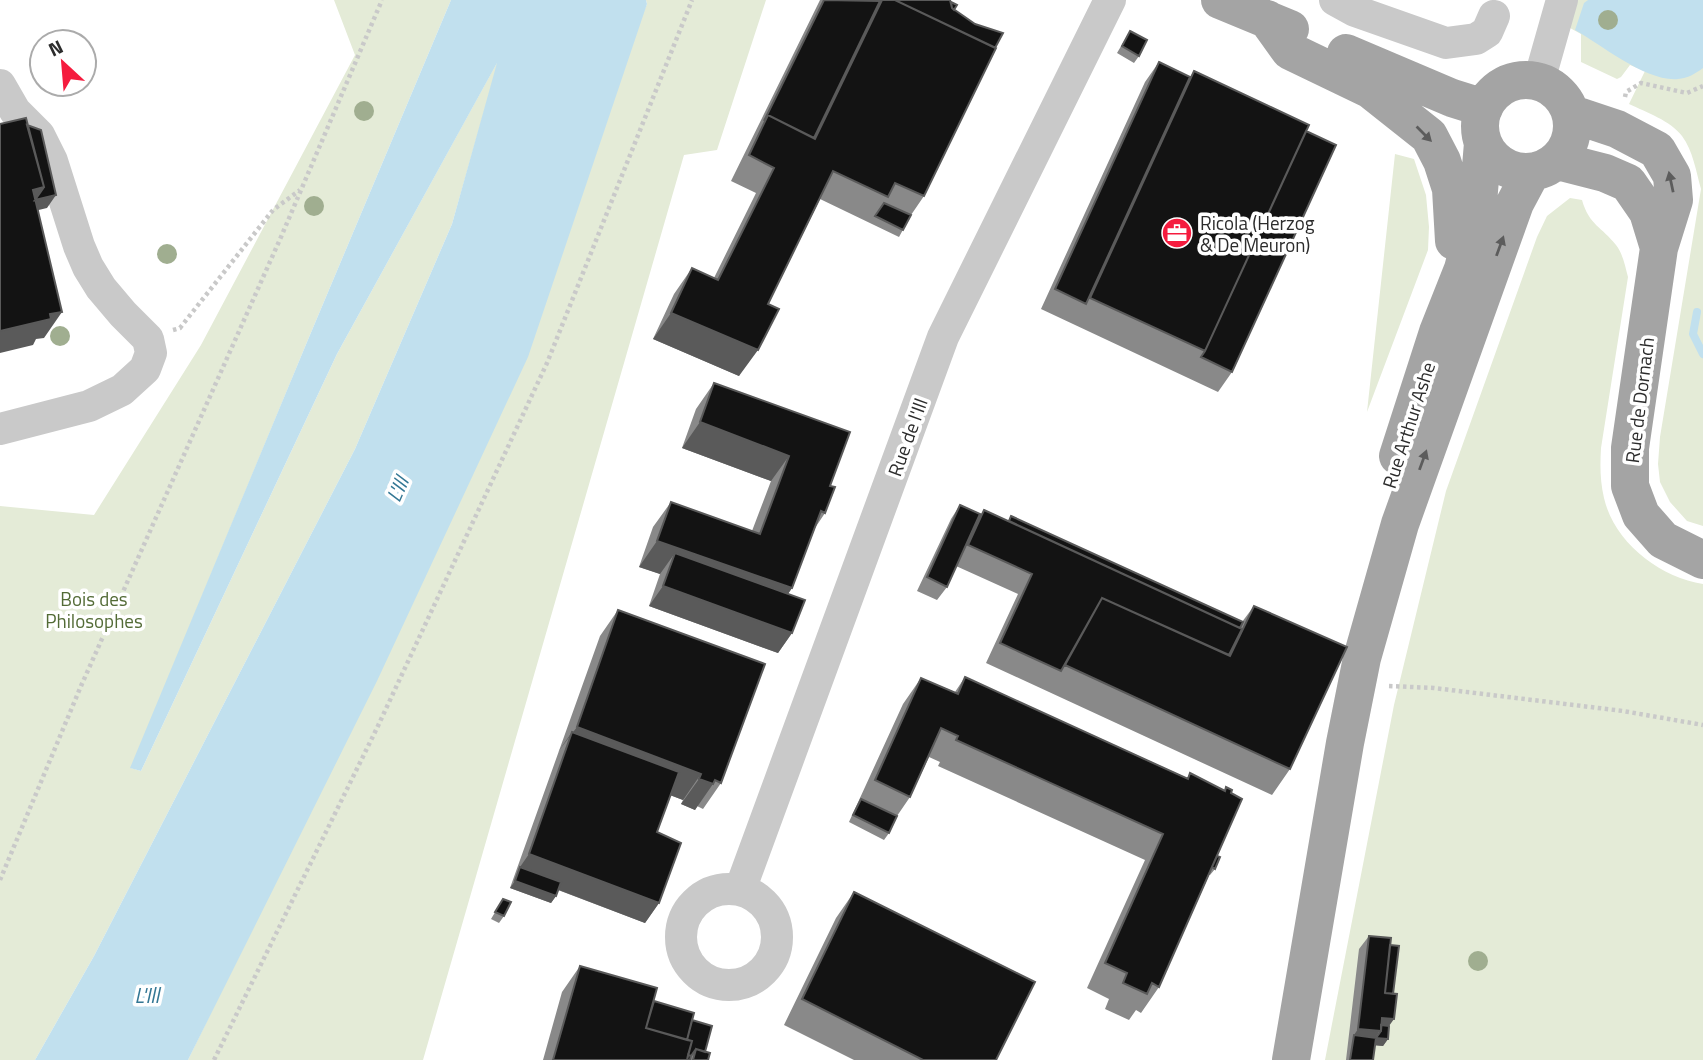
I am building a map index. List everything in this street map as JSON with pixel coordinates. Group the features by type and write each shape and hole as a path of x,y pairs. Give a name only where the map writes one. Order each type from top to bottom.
{"main road":[{"path":"1220,0 1264,12 1452,98 1483,125 1492,159 1515,172 1545,167 1568,148 1573,131 1572,114 1565,99 1553,88 1539,81 1517,80 1497,90 1483,125"},
{"path":"1264,12 1290,51 1371,90 1429,136 1442,161 1451,189 1454,240 1400,397 1392,433 1394,467"},
{"name":"Rue de Dornach","path":"1572,114 1617,129 1657,150 1672,176 1674,200 1659,248 1630,448 1630,486 1642,515 1663,540 1703,560"},
{"name":"Rue Arthur Ashe","path":"1354,698 1351,662 1383,502 1438,332 1463,269 1477,215 1483,125"},
{"name":"Rue Arthur Ashe","path":"1291,1060 1362,658 1400,524 1515,203 1545,167"},
{"name":"Rue de Dornach","path":"1545,167 1605,173 1628,183 1648,212 1659,248"}],"street":[{"name":"Rue de l'Ill","path":"740,890 943,337 1110,0"},
{"path":"1335,0 1355,11 1446,43 1476,39 1487,32 1494,16"},
{"path":"1539,81 1562,0"},
{"path":"0,85 15,111 39,135 52,161 88,267 101,288 148,339 151,353 145,369 122,390 89,406 0,429"}],"path":[{"path":"0,880 81,686 301,190 382,0"},
{"path":"214,1060 377,728 547,363 692,0"},
{"path":"1624,102 1626,92 1641,83 1687,93 1703,86"},
{"path":"148,339 180,328 273,210 301,190"},
{"path":"1354,698 1434,688 1623,711 1703,725"}],"green space":[{"name":"Bois des Philosophes","path":"334,0 451,0 131,768 141,771 337,354 499,59 452,224 355,449 94,956 35,1060 0,1060 0,506 94,515 201,345 355,55"},
{"path":"646,0 766,0 717,150 684,155 423,1060 188,1060 221,992 647,4"},
{"path":"1566,0 1703,0 1703,526 1687,521 1670,502 1660,482 1658,464 1660,437 1701,189 1696,168 1689,148 1677,131 1658,117 1629,104 1645,71 1630,65 1617,79 1581,62 1581,34 1570,28"},
{"path":"1395,154 1414,159 1426,195 1428,250 1367,412"},
{"path":"1570,198 1582,200 1592,220 1616,245 1628,277 1601,448 1602,485 1609,514 1628,543 1641,555 1670,574 1703,584 1703,1060 1325,1060 1394,705 1446,491 1537,237 1547,216"}],"water":[{"name":"L'Ill","path":"451,0 646,0 647,4 528,357 377,681 188,1060 35,1060 94,956 355,449 452,224 497,63 337,354 141,771 130,768"},
{"path":"1588,0 1703,0 1703,68 1678,79 1652,75 1638,69 1575,30 1584,3"}],"building":[{"path":"824,0 880,1 814,138 768,115 764,121"},
{"path":"882,0 895,0 996,48 924,196 895,183 888,197 833,171 768,304 779,309 758,350 671,313 692,268 718,280 774,168 749,155 768,115 815,139"},
{"path":"895,0 950,0 952,8 975,24 1003,33 995,48"},
{"path":"1130,31 1147,40 1139,56 1122,46"},
{"path":"1159,62 1190,77 1086,304 1055,289"},
{"path":"1194,71 1309,125 1205,351 1090,298"},
{"path":"26,118 44,187 33,190 62,312 50,314 51,319 0,331 0,124"},
{"path":"27,125 41,130 56,195 35,200 44,187"},
{"path":"1306,131 1336,145 1232,372 1201,357"},
{"path":"884,203 911,215 903,230 875,216"},
{"path":"714,383 850,432 830,486 835,487 825,513 821,511 792,588 657,541 671,502 760,534 789,456 700,422"},
{"path":"960,505 980,514 947,587 927,577"},
{"path":"984,510 1242,629 1229,655 1102,598 1061,671 1000,643 1032,574 968,545"},
{"path":"1011,516 1243,622 1240,628 1009,521"},
{"path":"675,553 805,600 792,633 663,586"},
{"path":"1102,598 1230,656 1254,606 1347,647 1290,769 1065,665"},
{"path":"618,610 765,664 721,783 715,780 713,784 699,779 701,774 577,727"},
{"path":"965,677 1188,779 1190,773 1225,791 1226,787 1242,799 1159,987 1152,983 1147,994 1123,983 1127,973 1105,963 1163,834 956,740 958,736 941,728 910,797 875,780 921,678 958,694"},
{"path":"572,732 679,772 657,832 681,843 659,903 529,854"},
{"path":"861,799 897,816 889,833 853,815"},
{"path":"1217,856 1220,857 1215,869 1212,867"},
{"path":"520,867 561,882 556,896 515,881"},
{"path":"854,892 1035,982 996,1060 923,1060 802,999"},
{"path":"503,899 511,902 504,916 495,912"},
{"path":"1369,936 1391,938 1385,993 1397,994 1394,1019 1382,1018 1381,1031 1358,1029"},
{"path":"1390,945 1399,946 1393,994 1385,993"},
{"path":"580,966 657,988 646,1028 692,1041 687,1060 553,1060"},
{"path":"654,1001 694,1013 687,1040 646,1028"},
{"path":"692,1020 712,1026 705,1052 696,1049 691,1056 688,1055 692,1041 687,1040"},
{"path":"1381,1025 1389,1026 1388,1039 1376,1038 1381,1031"},
{"path":"1354,1035 1376,1038 1373,1060 1350,1060"},
{"path":"696,1049 710,1053 708,1060 693,1060"}],"waterway":[{"path":"1697,312 1693,334 1703,354"}],"place":[{"name":"Ricola (Herzog & De Meuron)","path":"1177,233"}]}
